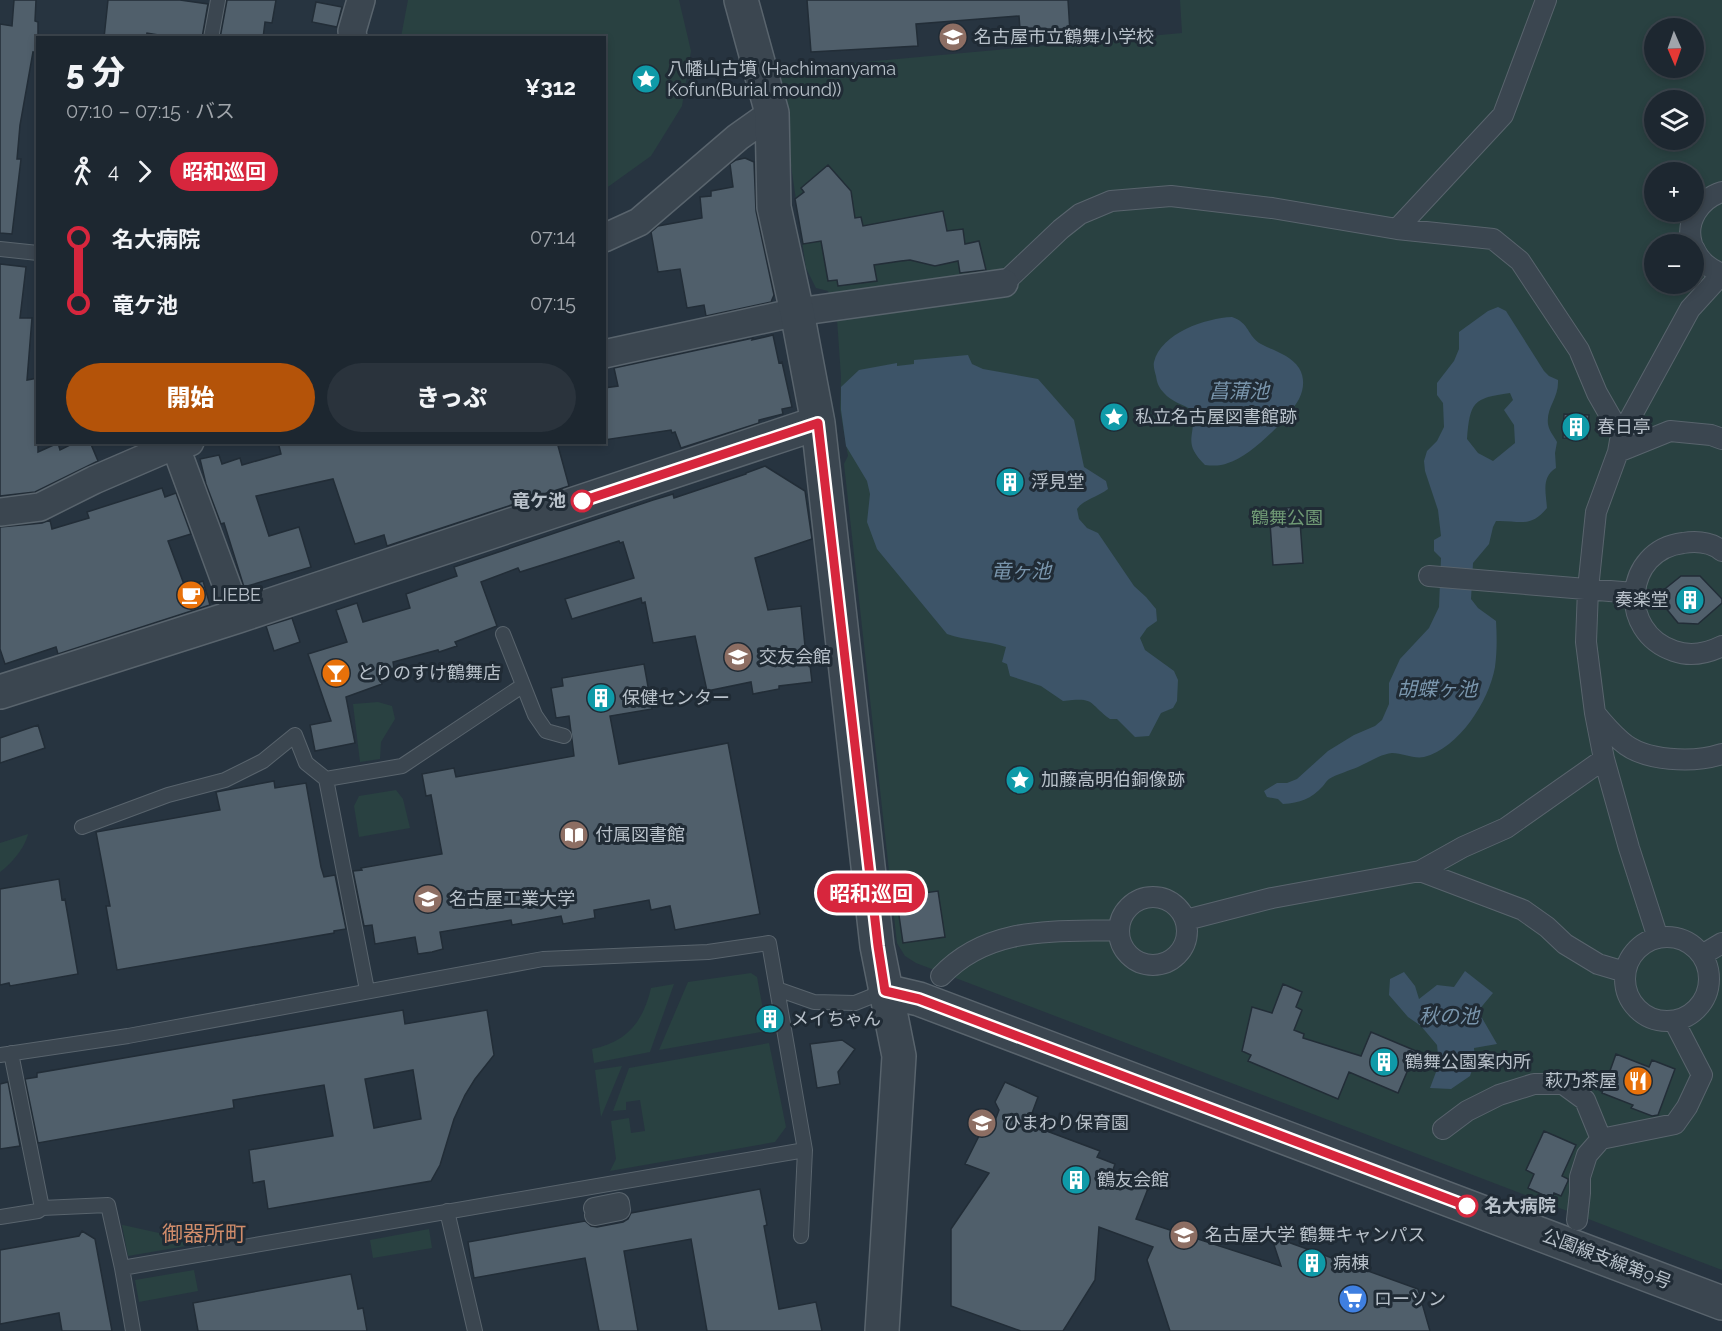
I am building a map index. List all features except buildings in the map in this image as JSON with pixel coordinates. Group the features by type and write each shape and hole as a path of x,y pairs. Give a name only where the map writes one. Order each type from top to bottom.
{"street":[{"path":"352,36 361,0"},
{"path":"741,0 772,113 774,207 818,423 873,911 885,991 899,1056 882,1331"},
{"path":"1397,229 1503,115 1546,0"},
{"path":"606,237 639,222 738,137 772,113"},
{"path":"1691,234 1690,227 1703,203 1722,192"},
{"path":"606,354 797,312 1005,283 1061,229 1080,214 1111,201 1171,196 1272,208 1397,229 1493,239 1520,261 1579,350 1620,444"},
{"path":"1658,938 1604,759 1595,713 1586,642 1588,589 1596,512 1620,444 1690,309 1722,274 1704,264"},
{"path":"0,692 237,616 818,423"},
{"path":"1620,444 1670,431 1711,435 1722,439"},
{"path":"0,512 40,507 94,480 180,444 237,616"},
{"path":"1722,551 1718,547 1696,541 1671,544 1654,554 1642,569 1634,594 1635,612 1647,635 1659,646 1686,655 1709,653 1722,646"},
{"path":"1430,576 1634,594"},
{"path":"1595,713 1623,743 1650,755 1679,760 1722,754"},
{"path":"1186,920 1272,898 1420,870 1506,828 1604,759"},
{"path":"1420,870 1523,910 1547,927 1565,944 1598,964 1625,972"},
{"path":"1146,897 1166,899 1182,911 1186,920 1187,942 1174,959 1164,964 1153,966 1132,959 1120,941 1121,919 1136,901 1146,897"},
{"path":"941,976 968,952 999,939 1038,932 1119,930"},
{"path":"1671,937 1694,946 1702,955 1708,968 1710,982 1706,996 1698,1008 1687,1017 1674,1021 1660,1022 1636,1009 1625,985 1625,972 1636,950 1658,938 1671,937"},
{"path":"1702,955 1722,943"},
{"name":"公園線支線第9号","path":"885,991 930,1003 1722,1303"},
{"path":"1577,1220 1580,1176 1587,1155 1601,1139 1676,1124 1687,1107 1702,1074 1674,1021"},
{"path":"1443,1129 1467,1111 1499,1095 1534,1084 1563,1084 1585,1100 1601,1139"}],"lane":[{"path":"211,36 218,0"},
{"path":"0,249 36,253"},
{"path":"503,634 535,715 546,731 564,736"},
{"path":"326,779 402,766 522,686"},
{"path":"82,827 168,795 225,780 263,761 295,735 306,763 326,779 367,990"},
{"path":"42,1208 6,1054 128,1036 543,959 708,951 769,943 805,1150 801,1236"},
{"path":"777,989 814,1002 855,1003 885,991"},
{"path":"122,1268 805,1150"},
{"path":"0,1217 38,1211 42,1208 108,1205 133,1331"},
{"path":"447,1211 475,1331"}],"green space":[{"name":"八幡山古墳 (Hachimanyama Kofun(Burial mound))","path":"408,0 679,0 691,51 682,106 651,156 606,188 606,36 401,36"},
{"name":"鶴舞公園","path":"1180,0 1722,0 1722,1270 916,963 905,956 897,943 844,464 848,456 840,409 841,377 837,319 828,291 816,288 806,268 777,70 1182,33"},
{"path":"378,702 392,706 395,719 381,742 380,759 360,762 353,704"},
{"path":"396,790 403,799 410,828 359,837 354,806 359,796"},
{"path":"28,834 17,855 0,872 0,843"},
{"path":"751,973 757,977 767,1031 659,1050 688,982"},
{"path":"674,984 650,1052 594,1063 592,1049 615,1041 632,1029 643,1011 651,988"},
{"path":"769,1043 786,1127 775,1142 610,1171 616,1159 611,1121 629,1118 631,1133 645,1131 640,1100 626,1102 626,1110 613,1111 629,1068"},
{"path":"622,1066 601,1117 595,1070"},
{"path":"123,1225 204,1243 128,1256"},
{"path":"429,1229 432,1248 373,1258 370,1240"},
{"path":"194,1270 198,1291 139,1302 135,1280"}],"water":[{"name":"胡蝶ヶ池","path":"1498,307 1506,311 1544,371 1558,380 1557,392 1548,418 1549,429 1557,442 1556,468 1546,481 1547,508 1541,515 1529,521 1496,521 1489,544 1473,563 1471,599 1478,608 1496,621 1497,644 1492,680 1470,721 1460,734 1437,752 1424,757 1396,753 1384,755 1332,777 1305,800 1283,804 1278,799 1267,797 1264,791 1277,783 1287,783 1297,779 1328,751 1382,720 1389,704 1389,683 1400,659 1429,628 1439,607 1441,558 1434,551 1434,540 1441,536 1438,510 1424,461 1427,451 1437,441 1444,427 1443,403 1437,395 1437,383 1454,361 1459,349 1459,332 1488,311","holes":["1510,393 1513,400 1504,410 1514,425 1515,443 1493,461 1478,453 1467,439 1472,410 1476,404 1488,397"]},
{"name":"菖蒲池","path":"1232,317 1245,326 1256,341 1295,364 1302,376 1303,387 1299,399 1286,417 1247,453 1223,465 1205,465 1192,444 1192,410 1162,391 1157,381 1154,362 1165,343 1175,335 1210,320"},
{"name":"竜ヶ池","path":"968,355 972,364 983,369 1038,379 1074,420 1084,467 1106,481 1108,489 1077,509 1079,519 1087,528 1098,533 1134,586 1156,609 1157,621 1147,628 1140,638 1145,650 1174,671 1178,680 1177,701 1173,708 1161,713 1149,736 1135,737 1117,719 1110,719 1086,700 1063,701 1041,686 1010,676 1007,664 1002,662 1006,647 947,634 877,549 867,522 870,494 867,481 846,446 841,410 841,387 859,370 897,363 897,366 914,364 914,360"},
{"name":"秋の池","path":"1465,971 1493,993 1478,1011 1497,1044 1474,1048 1475,1061 1470,1076 1451,1089 1430,1088 1439,1064 1437,1045 1389,995 1390,979 1404,972 1415,986 1419,999 1437,985 1454,987"}],"bus line":[{"name":"昭和巡回","path":"582,501 818,423 885,991 919,999 1467,1206"}],"place":[{"name":"名古屋市立鶴舞小学校","path":"953,37"},
{"name":"八幡山古墳 (Hachimanyama Kofun(Burial mound))","path":"646,79"},
{"name":"私立名古屋図書館跡","path":"1114,417"},
{"name":"春日亭","path":"1576,427"},
{"name":"浮見堂","path":"1010,482"},
{"name":"竜ケ池","path":"582,501"},
{"name":"LIEBE","path":"191,595"},
{"name":"奏楽堂","path":"1690,600"},
{"name":"交友会館","path":"738,657"},
{"name":"とりのすけ鶴舞店","path":"336,673"},
{"name":"保健センター","path":"601,698"},
{"name":"加藤高明伯銅像跡","path":"1020,780"},
{"name":"付属図書館","path":"574,835"},
{"name":"名古屋工業大学","path":"428,899"},
{"name":"メイちゃん","path":"770,1019"},
{"name":"鶴舞公園案内所","path":"1384,1062"},
{"name":"萩乃茶屋","path":"1638,1081"},
{"name":"ひまわり保育園","path":"982,1123"},
{"name":"鶴友会館","path":"1076,1180"},
{"name":"名大病院","path":"1467,1206"},
{"name":"名古屋大学 鶴舞キャンパス","path":"1184,1235"},
{"name":"病棟","path":"1312,1263"},
{"name":"ローソン","path":"1353,1299"}],"district":[{"name":"御器所町","path":"204,1234"}]}
